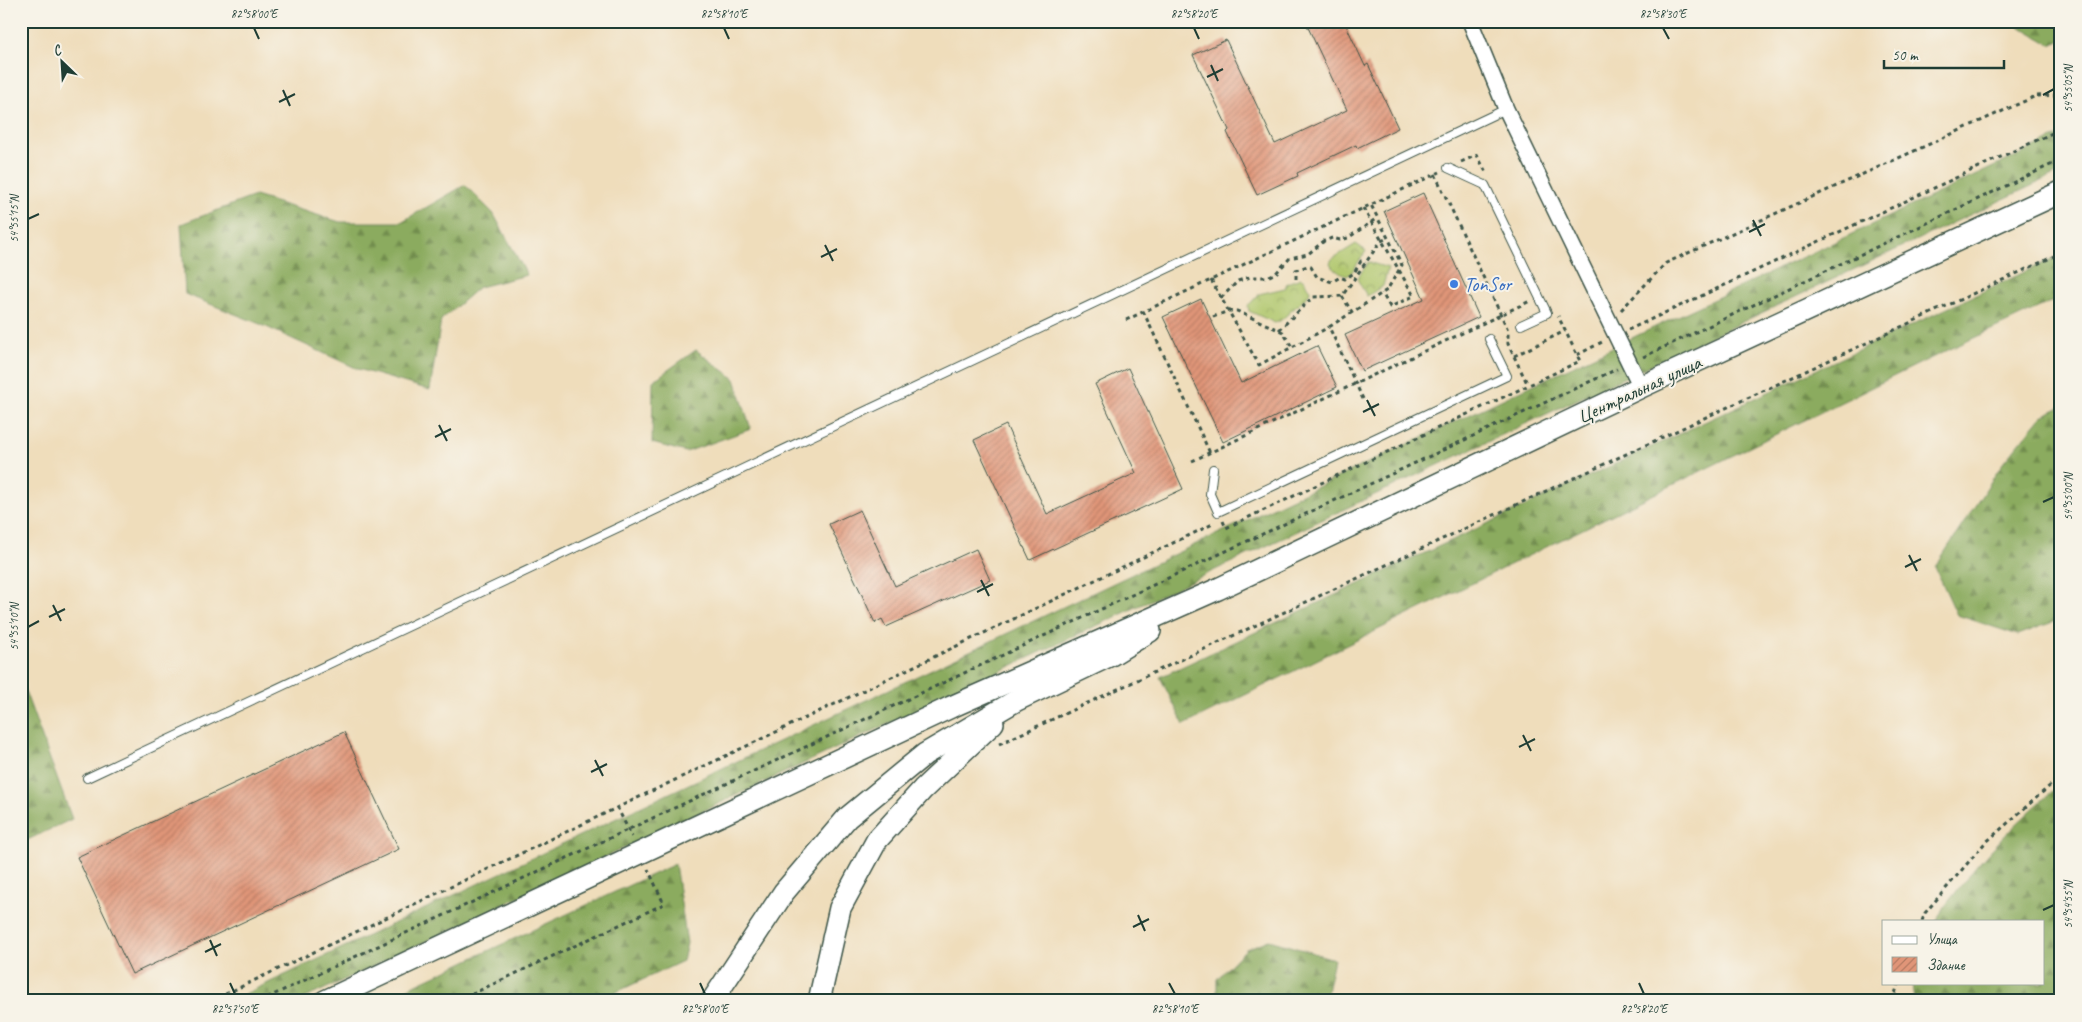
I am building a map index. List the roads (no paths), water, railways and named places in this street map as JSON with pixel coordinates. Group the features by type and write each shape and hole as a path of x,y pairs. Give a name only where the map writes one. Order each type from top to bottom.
{"main road":[{"name":"Центральная улица","path":"1218,589 1641,387 2061,192"},
{"path":"712,1001 784,892 847,818 925,754 1017,700 1111,655 1218,589"},
{"path":"325,1001 951,707 1218,589"},
{"path":"819,1001 840,908 877,840 923,790 1017,700"}],"street":[{"path":"1470,21 1506,109 1641,387"}],"lane":[{"path":"87,778 1506,109"},
{"path":"1448,168 1485,185 1547,313 1521,324"},
{"path":"1213,469 1210,494 1218,512 1507,376 1489,339"}],"place":[{"name":"TonSor","path":"1454,284"}]}
